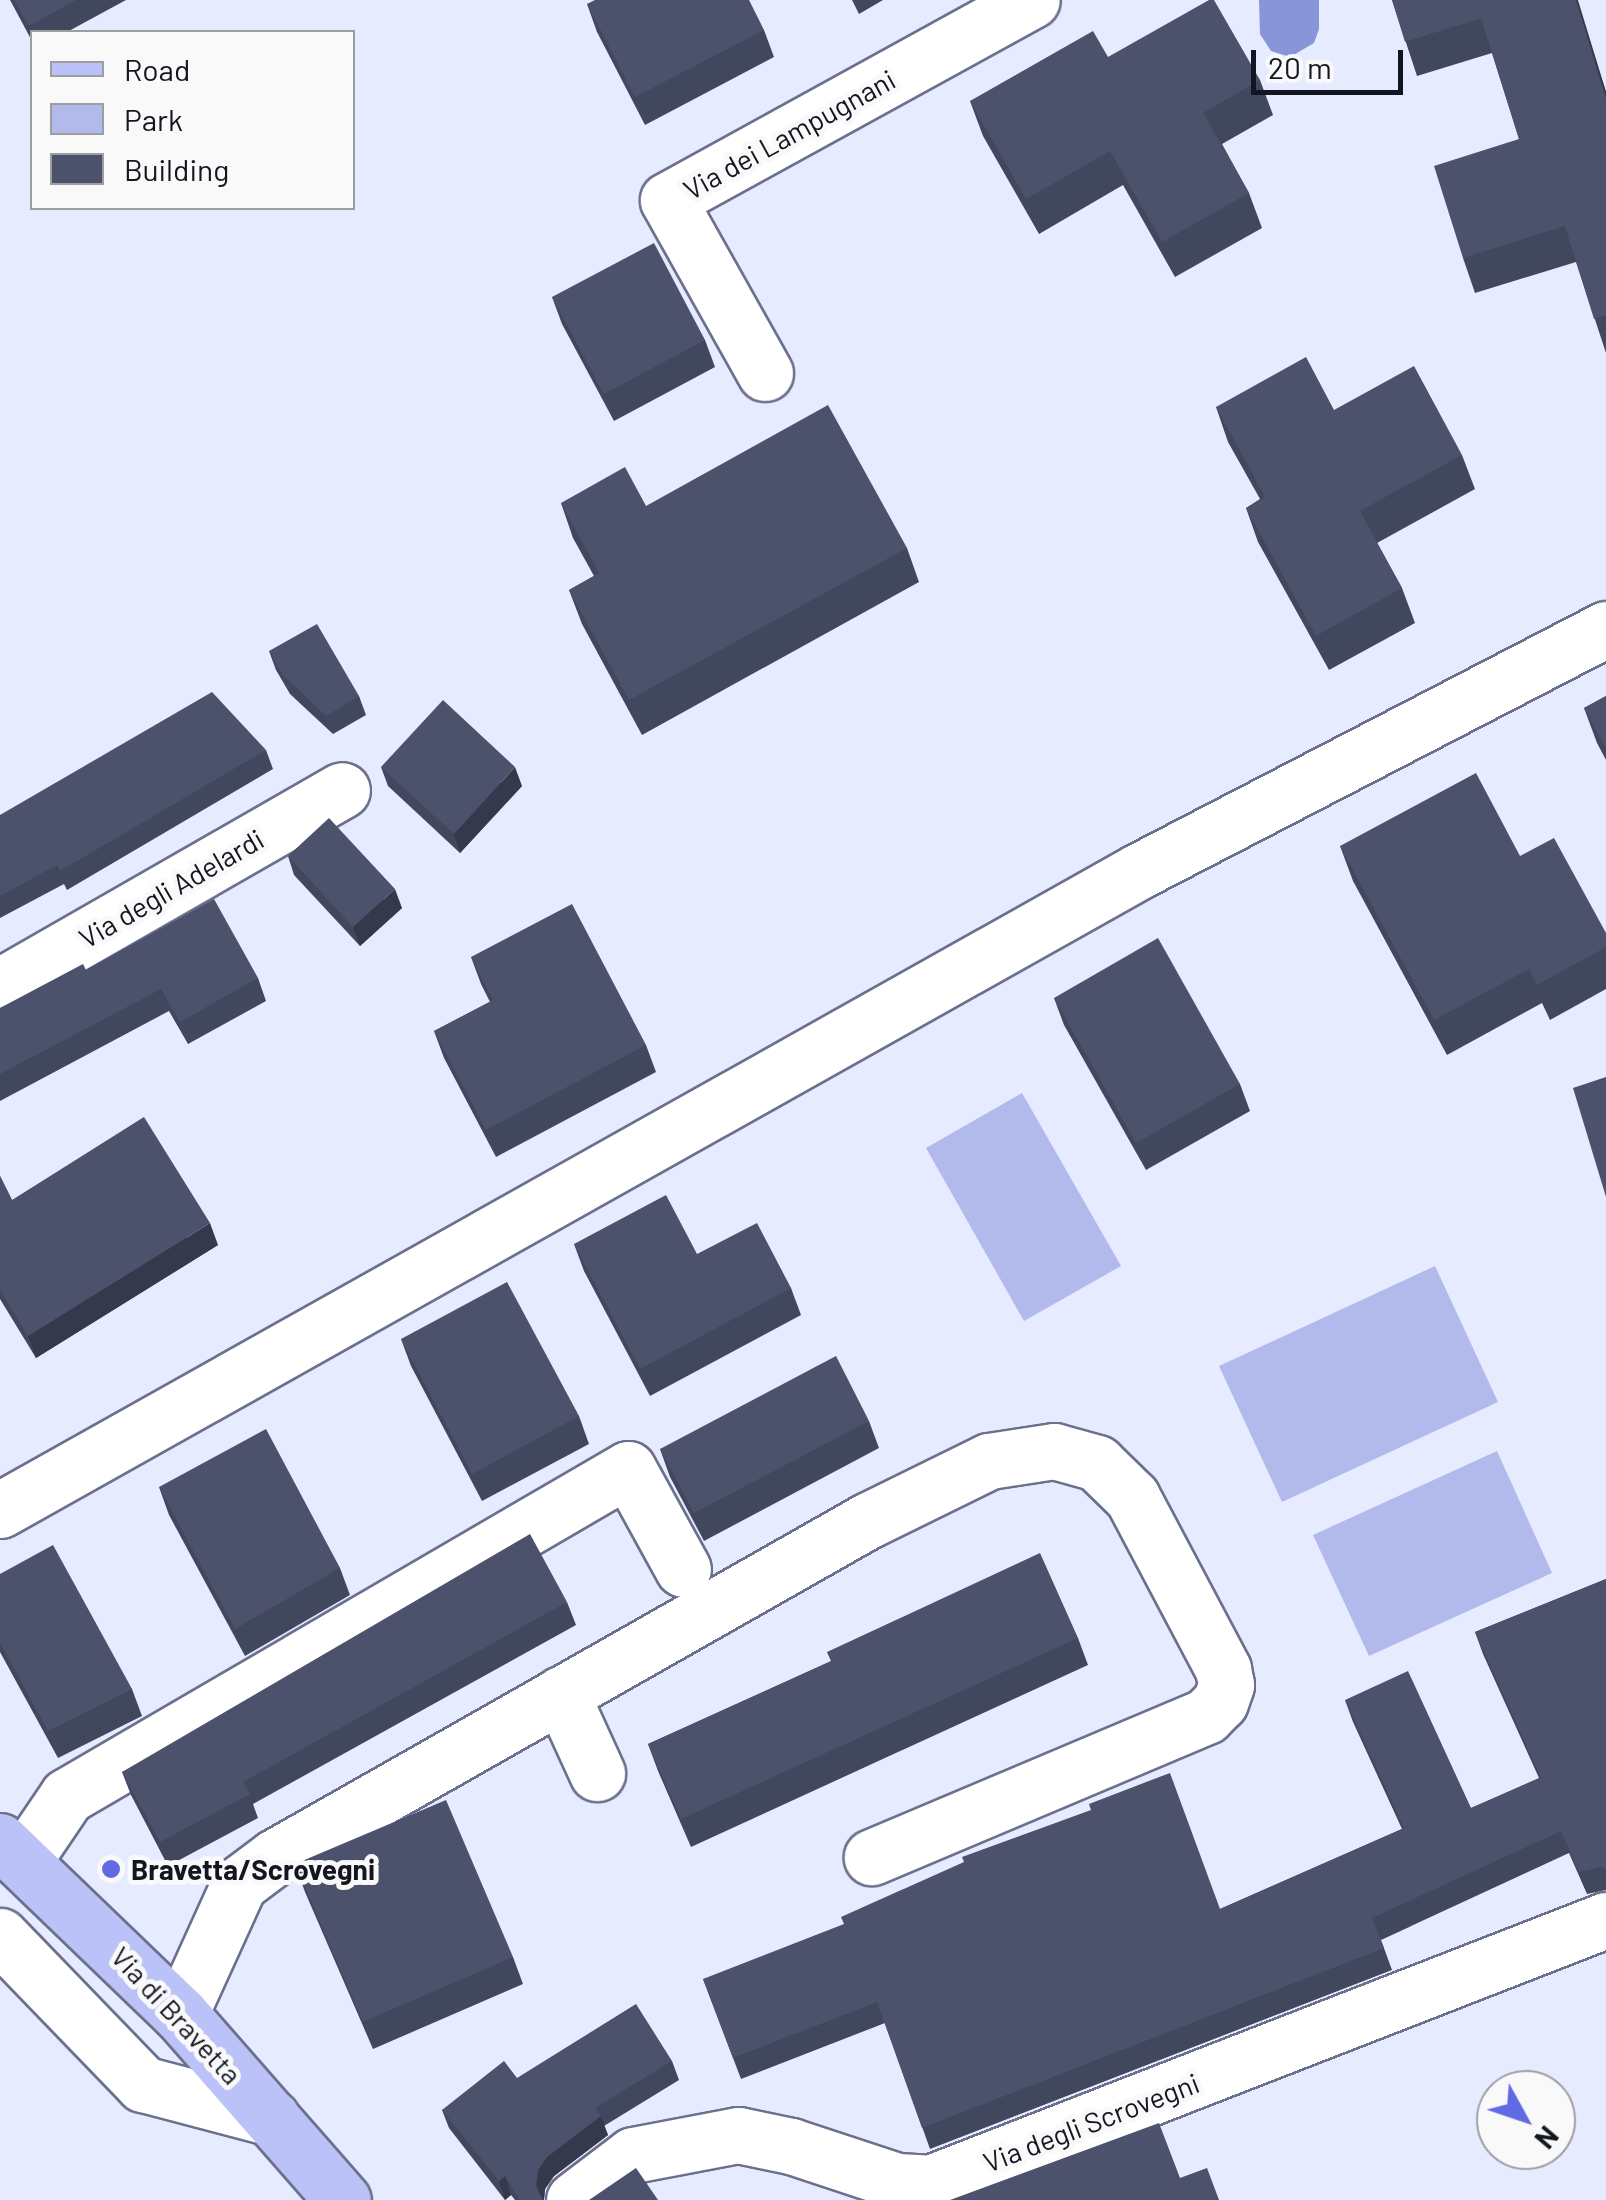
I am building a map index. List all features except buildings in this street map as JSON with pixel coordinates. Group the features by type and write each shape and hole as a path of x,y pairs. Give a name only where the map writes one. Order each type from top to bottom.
{"main road":[{"name":"Via di Bravetta","path":"12,1851 180,2014 343,2200"}],"street":[{"name":"Via dei Lampugnani","path":"765,373 668,200 1032,0"},
{"path":"0,1510 1139,871 1606,629"},
{"name":"Via degli Adelardi","path":"0,986 342,790"},
{"path":"180,2014 238,1884 252,1870 866,1521 989,1461 1054,1451 1097,1463 1132,1497 1223,1669 1226,1685 1220,1702 1206,1716 872,1857"},
{"path":"12,1851 67,1796 628,1469 682,1569"},
{"path":"67,1796 72,1774 221,1674"},
{"path":"561,1694 596,1773"},
{"name":"Via degli Scrovegni","path":"574,2200 634,2155 738,2135 780,2142 897,2182 930,2183 1606,1920"},
{"path":"0,1936 143,2084 272,2118"}],"green space":[{"path":"1022,1093 1121,1266 1024,1321 926,1148"},
{"path":"1435,1266 1498,1402 1282,1502 1219,1366"},
{"path":"1497,1451 1552,1573 1369,1656 1313,1535"}],"shaded area":[{"path":"1259,0 1319,0 1319,29 1314,43 1290,57 1271,51 1260,34"}],"place":[{"name":"Bravetta/Scrovegni","path":"111,1869"}]}
